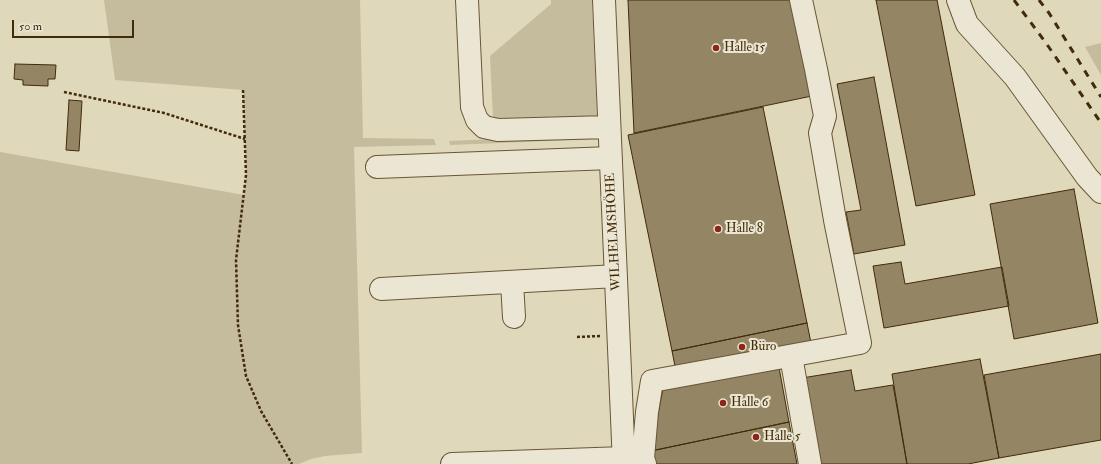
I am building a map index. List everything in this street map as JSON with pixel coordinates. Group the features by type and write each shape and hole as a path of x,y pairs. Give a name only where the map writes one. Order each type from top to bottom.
{"street":[{"path":"467,0 472,106 477,120 484,127 498,130 609,127"},
{"name":"WILHELMSHÖHE","path":"604,0 624,461"},
{"path":"645,464 643,458 647,412 652,381 860,343 822,149 820,133 825,116 801,0"},
{"path":"958,0 967,24 1015,77 1087,177 1101,192"},
{"path":"377,167 610,158"},
{"path":"381,288 616,276"},
{"path":"512,282 514,317"},
{"path":"791,356 810,464"},
{"path":"452,464 624,461"}],"path":[{"path":"243,90 246,175 236,260 238,325 246,376 261,411 292,464"},
{"path":"64,92 164,113 245,139"},
{"path":"577,337 603,335"}],"shaded area":[{"path":"104,0 360,0 363,138 434,139 436,145 354,147 362,453 325,456 311,459 299,464 0,464 0,152 244,195 246,175 243,90 115,80"},
{"path":"551,0 592,0 598,139 450,145 449,141 494,139 490,56 551,4"},
{"path":"1101,43 1101,75 1085,47"}],"building":[{"name":"Halle 15","path":"628,0 792,0 812,96 634,133"},
{"path":"876,0 937,0 975,195 916,206"},
{"path":"15,64 56,65 55,79 48,79 48,86 23,85 23,80 14,79"},
{"path":"874,77 905,245 854,254 846,212 861,210 837,84"},
{"path":"69,100 82,101 79,151 66,150"},
{"name":"Halle 8","path":"763,107 807,323 672,351 628,135"},
{"path":"1074,189 1098,323 1014,339 990,204"},
{"path":"901,262 905,284 1002,267 1009,306 884,328 873,266"},
{"name":"Büro","path":"807,323 811,343 676,371 672,351"},
{"path":"1101,354 1101,440 999,458 984,375"},
{"path":"980,359 999,458 968,464 907,464 892,374"},
{"name":"Halle 6","path":"778,362 789,422 651,451 664,383"},
{"path":"851,370 855,391 893,385 907,464 817,464 802,378"},
{"name":"Halle 5","path":"789,422 797,464 653,464 651,451"}],"railway":[{"path":"1014,0 1046,43 1101,123"},
{"path":"1039,0 1049,13 1101,97"}],"place":[{"name":"Halle 15","path":"716,48"},
{"name":"Halle 8","path":"718,229"},
{"name":"Büro","path":"742,347"},
{"name":"Halle 6","path":"723,403"},
{"name":"Halle 5","path":"756,437"}]}
